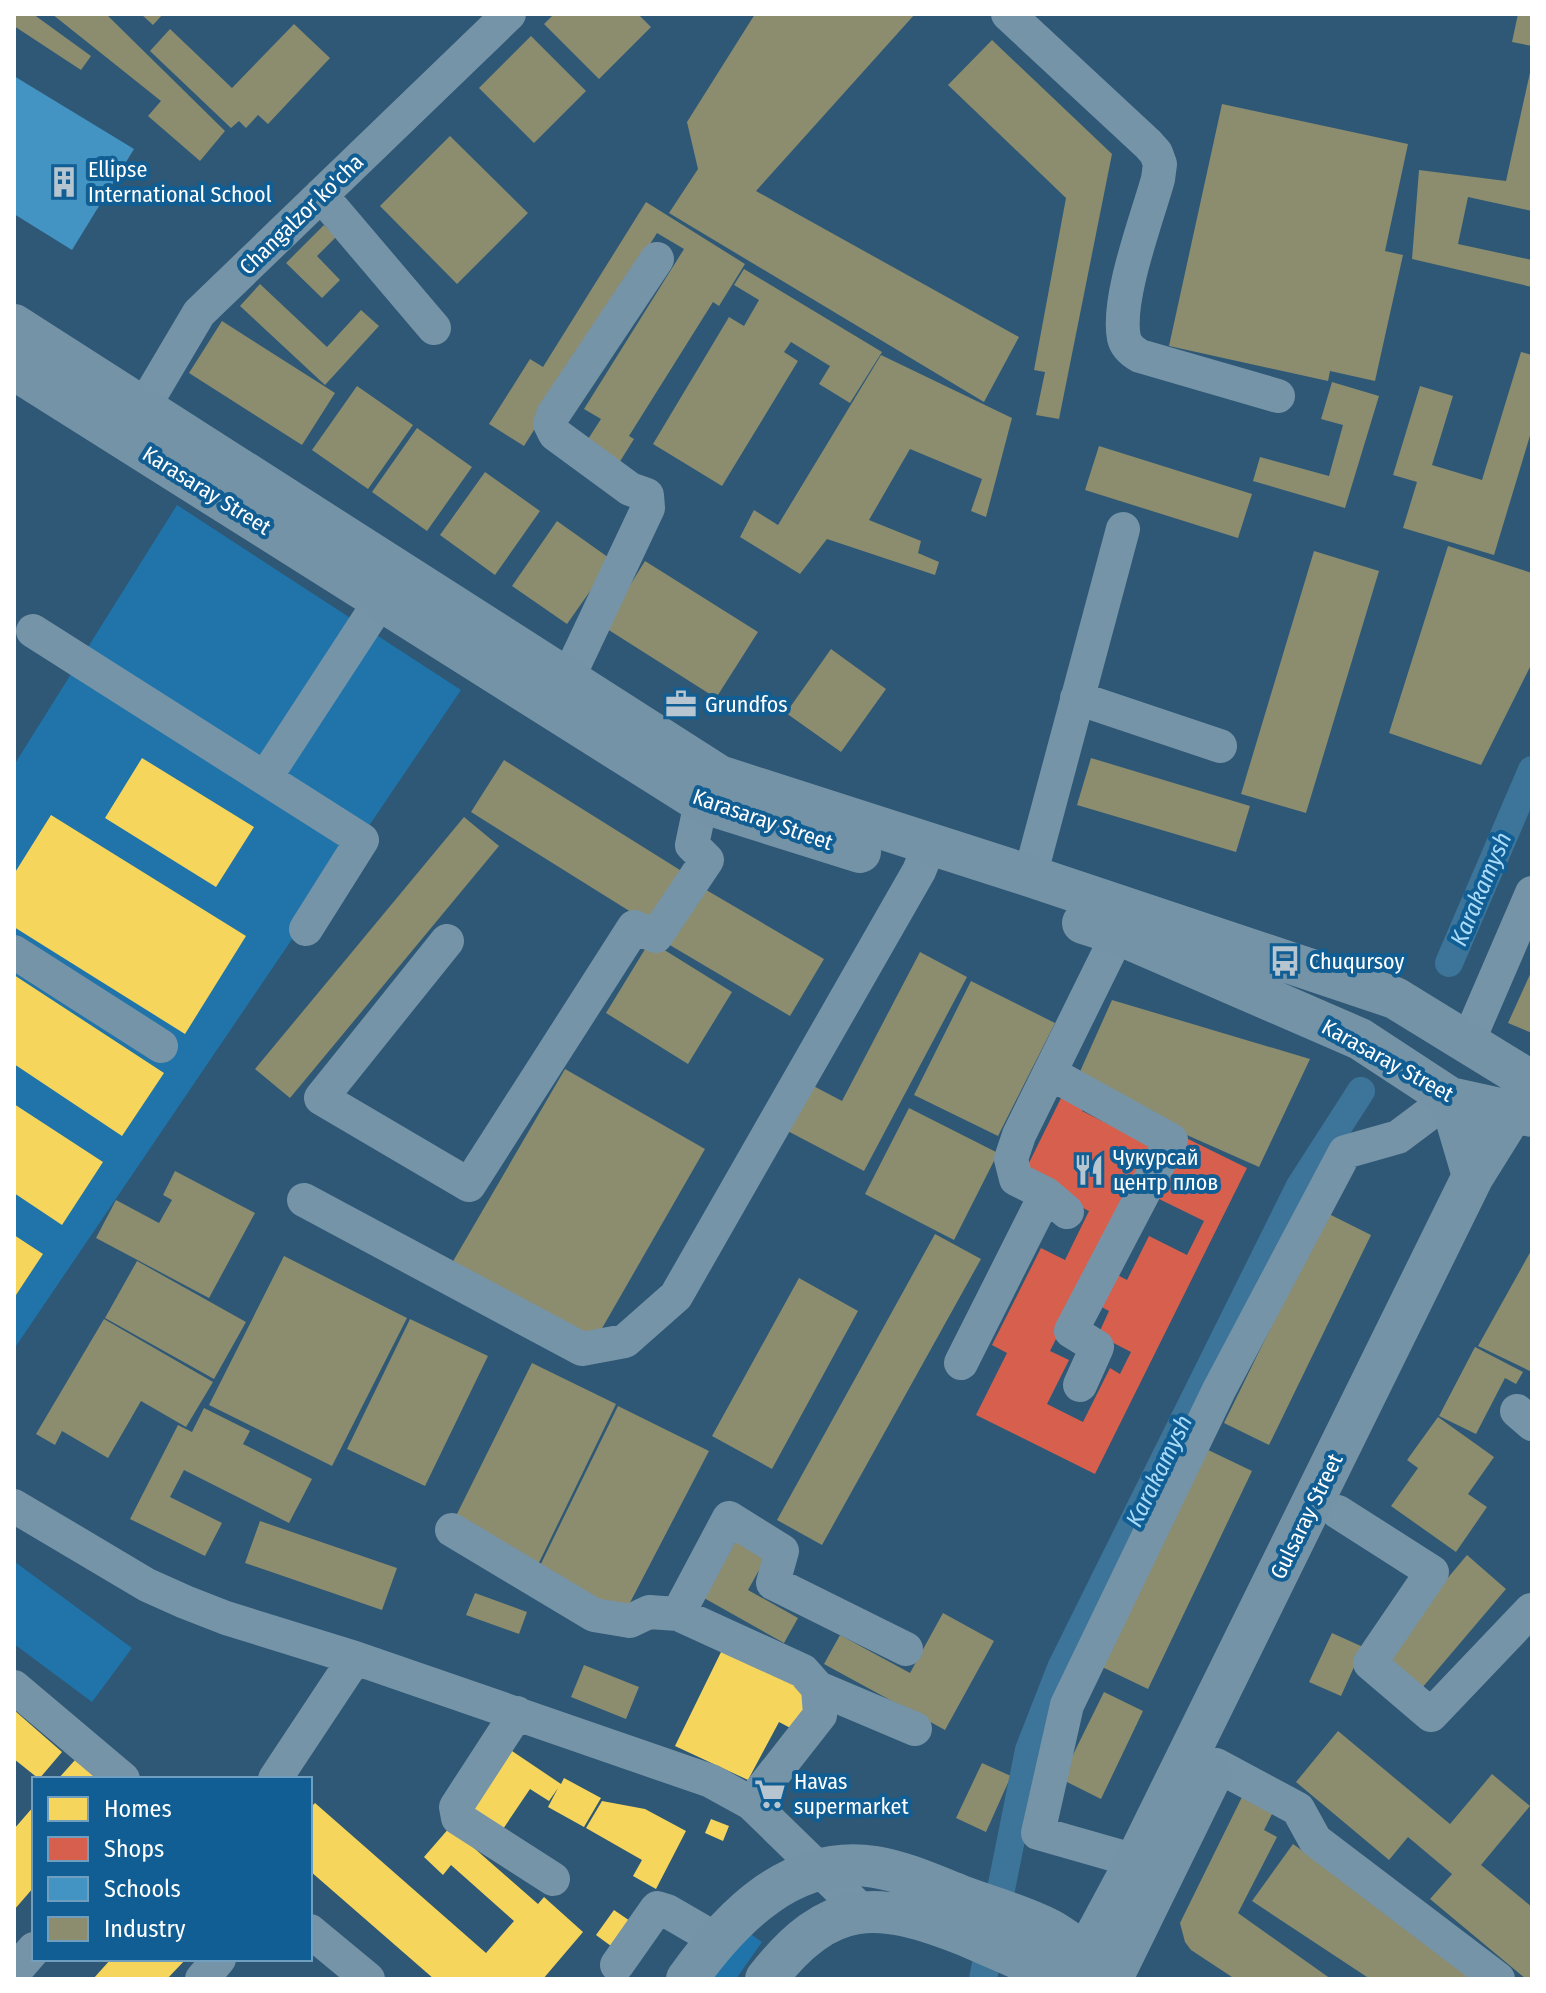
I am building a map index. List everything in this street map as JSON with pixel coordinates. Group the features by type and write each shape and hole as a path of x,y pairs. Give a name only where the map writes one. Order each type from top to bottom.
{"main road":[{"name":"Karasaray Street","path":"16,343 134,423 381,600 701,802 924,858 1030,876 1395,998 1459,1038 1528,1103"},
{"name":"Karasaray Street","path":"134,423 567,680 719,776 1118,934 1360,1039 1433,1086 1528,1103"},
{"path":"1433,1086 1473,1176"},
{"name":"Gulsaray Street","path":"1080,1967 1136,1861 1473,1176 1528,1103"},
{"name":"Gulsaray Street","path":"1080,1967 1216,1765 1504,1168 1528,1103"},
{"path":"687,1979 744,1910 769,1893 820,1870 848,1866 875,1867 903,1873 940,1907 1080,1967"},
{"path":"766,1979 793,1948 817,1928 863,1912 940,1907"}],"street":[{"name":"Changalzor ko'cha","path":"134,423 199,313 509,14"},
{"path":"1008,14 1134,130 1156,153 1160,164 1124,308 1126,344 1140,356 1278,396"},
{"path":"321,195 434,328"},
{"path":"567,680 648,508 647,495 630,489 555,434 550,424 657,259"},
{"path":"1030,876 1123,529"},
{"path":"265,778 381,600"},
{"path":"33,631 362,840 306,929"},
{"path":"1077,698 1220,746"},
{"path":"447,941 321,1098 469,1185 634,927 656,936 707,860 692,845 701,802"},
{"path":"304,1200 582,1349 625,1341 676,1296 924,858"},
{"path":"1459,1038 1532,893"},
{"path":"961,1363 1056,1203 1016,1179 1011,1159 1019,1135 1118,934"},
{"path":"14,952 161,1046"},
{"path":"1050,1073 1171,1140 1071,1331 1097,1347 1080,1385"},
{"path":"1136,1861 1038,1833 1067,1705 1219,1390 1345,1152 1398,1137 1433,1086"},
{"path":"14,1506 159,1591 226,1618 355,1658 711,1781 751,1803 863,1912"},
{"path":"1338,1512 1432,1572 1370,1663 1431,1715 1532,1609"},
{"path":"678,1614 729,1518 782,1551 773,1583 906,1649"},
{"path":"452,1530 594,1615 630,1621 649,1612 678,1614 803,1671 818,1688 915,1729"},
{"path":"1532,1609 1532,1627"},
{"path":"276,1777 355,1658"},
{"path":"14,1687 121,1777"},
{"path":"751,1803 820,1715 818,1688"},
{"path":"517,1713 456,1807 458,1818 553,1879"},
{"path":"1216,1765 1298,1809 1315,1840 1498,1979"},
{"path":"617,1965 657,1908 717,1940"},
{"path":"312,1933 368,1979"},
{"path":"14,1972 32,1951"},
{"path":"202,1979 217,1961"}],"shaded area":[{"path":"177,505 461,690 14,1349 14,765"},
{"path":"15,1562 132,1648 92,1702 14,1644"},
{"path":"745,1930 762,1942 736,1979 711,1979"}],"building: Homes":[{"path":"142,758 254,827 216,887 105,818"},
{"path":"51,815 246,936 185,1034 14,927 14,874"},
{"path":"14,975 164,1073 122,1136 14,1064"},
{"path":"14,1104 103,1162 62,1225 14,1193"},
{"path":"14,1235 43,1254 14,1298"},
{"path":"723,1648 800,1684 806,1709 796,1731 779,1722 748,1780 675,1746"},
{"path":"14,1710 62,1752 41,1777 14,1759"},
{"path":"512,1751 561,1784 564,1778 601,1798 584,1827 548,1807 558,1788 549,1801 530,1789 501,1832 472,1812"},
{"path":"75,1760 95,1777 60,1777"},
{"path":"602,1801 645,1809 686,1831 656,1889 633,1876 642,1860 586,1828"},
{"path":"315,1803 486,1953 514,1921 451,1865 443,1875 424,1857 450,1827 538,1904 544,1897 583,1932 543,1979 434,1979 312,1873 312,1806"},
{"path":"32,1808 32,1889 14,1910 14,1829"},
{"path":"711,1819 729,1826 723,1841 705,1833"},
{"path":"614,1910 633,1923 615,1949 596,1935"},
{"path":"109,1961 184,1961 167,1979 93,1979"}],"building: Shops":[{"path":"1066,1088 1088,1099 1082,1111 1152,1146 1050,1351 1069,1360 1047,1404 1083,1422 1110,1368 1120,1374 1131,1352 1098,1335 1109,1311 1094,1303 1110,1271 1127,1280 1149,1236 1187,1255 1204,1221 1157,1198 1186,1138 1247,1168 1095,1474 976,1415 1007,1353 992,1345 1041,1248 1065,1260 1089,1211 1022,1177"}],"building: Schools":[{"name":"Ellipse International School","path":"14,76 134,149 72,250 14,214"}],"building: Industry":[{"path":"14,14 33,14 91,56 81,70 14,26"},
{"path":"52,14 106,14 225,131 200,161 148,116 161,101"},
{"path":"141,14 163,14 153,25"},
{"path":"554,14 638,14 651,27 599,79 544,24"},
{"path":"755,14 915,14 756,191 1019,337 984,402 669,213 698,169 687,122"},
{"path":"1518,14 1532,14 1532,46 1512,42"},
{"path":"294,24 330,58 268,124 258,115 246,128 239,121 231,128 150,51 170,29 232,88"},
{"path":"531,36 586,91 534,143 479,88"},
{"path":"992,40 1112,154 1059,419 1036,415 1045,372 1034,370 1066,198 948,85"},
{"path":"1531,68 1532,211 1468,197 1458,244 1532,260 1532,287 1412,259 1419,170 1506,181"},
{"path":"1222,104 1408,144 1385,251 1403,255 1375,381 1330,371 1328,381 1169,346"},
{"path":"450,136 528,213 457,284 380,206"},
{"path":"646,202 745,264 719,306 713,302 629,436 634,439 614,471 581,450 601,419 584,409 684,249 657,233 524,446 489,424 530,359 543,367"},
{"path":"324,225 336,237 317,256 340,280 322,298 286,263"},
{"path":"744,269 882,352 850,403 819,384 830,366 791,342 784,352 798,361 722,486 653,444 729,317 744,326 759,300 734,285"},
{"path":"260,284 327,347 361,310 379,326 325,385 240,306"},
{"path":"222,321 335,393 302,445 189,373"},
{"path":"1521,352 1532,355 1532,429 1494,555 1403,528 1417,482 1393,475 1420,386 1453,396 1432,465 1482,480"},
{"path":"881,355 1012,418 986,517 971,511 982,479 910,449 869,520 921,541 918,553 939,562 935,575 827,539 800,574 740,537 754,510 778,525"},
{"path":"1332,382 1379,396 1345,508 1253,481 1260,457 1329,476 1343,425 1321,419"},
{"path":"357,386 413,425 368,489 312,450"},
{"path":"417,428 472,467 427,531 372,492"},
{"path":"1099,446 1252,494 1238,538 1085,490"},
{"path":"485,472 540,511 495,575 440,535"},
{"path":"557,521 612,560 567,624 512,586"},
{"path":"1448,546 1532,573 1532,663 1481,765 1389,733"},
{"path":"1314,551 1379,571 1306,813 1241,794"},
{"path":"645,561 758,632 716,698 604,627"},
{"path":"831,649 886,689 841,752 786,713"},
{"path":"1091,758 1250,806 1236,852 1077,805"},
{"path":"504,760 688,875 655,927 471,812"},
{"path":"464,817 499,846 290,1098 255,1069"},
{"path":"696,884 824,959 790,1016 663,941"},
{"path":"650,941 732,992 688,1064 606,1013"},
{"path":"920,952 967,977 864,1171 780,1127 804,1081 842,1101"},
{"path":"1532,970 1532,1033 1508,1023"},
{"path":"971,981 1055,1023 998,1136 914,1095"},
{"path":"1112,1000 1310,1059 1259,1167 1074,1085"},
{"path":"565,1069 705,1149 593,1344 452,1263"},
{"path":"909,1108 998,1153 954,1240 865,1194"},
{"path":"175,1171 255,1213 209,1298 96,1238 116,1200 159,1223 172,1200 163,1195"},
{"path":"1327,1213 1371,1235 1269,1445 1224,1423"},
{"path":"935,1234 981,1259 822,1545 777,1520"},
{"path":"1532,1249 1532,1372 1478,1346"},
{"path":"284,1256 407,1318 332,1466 209,1405"},
{"path":"137,1261 246,1322 214,1379 105,1318"},
{"path":"799,1278 858,1311 772,1469 712,1436"},
{"path":"104,1319 213,1382 186,1427 141,1401 108,1458 62,1431 55,1445 36,1434"},
{"path":"410,1319 488,1356 425,1486 347,1449"},
{"path":"1475,1347 1523,1372 1516,1384 1505,1378 1476,1434 1439,1416"},
{"path":"532,1363 616,1404 534,1573 451,1526"},
{"path":"618,1406 709,1451 622,1618 536,1574"},
{"path":"204,1408 250,1431 243,1444 312,1479 289,1523 184,1470 170,1497 222,1523 205,1556 130,1519 178,1425 192,1432"},
{"path":"1438,1417 1494,1457 1468,1494 1487,1507 1456,1552 1391,1506 1418,1468 1407,1460"},
{"path":"1202,1447 1252,1471 1148,1689 1098,1665"},
{"path":"260,1521 397,1568 382,1610 245,1563"},
{"path":"737,1539 767,1556 748,1590 798,1618 784,1643 704,1598"},
{"path":"1467,1555 1506,1589 1422,1688 1383,1655"},
{"path":"475,1593 527,1612 519,1634 466,1615"},
{"path":"943,1613 994,1641 945,1730 824,1664 840,1635 910,1673"},
{"path":"1332,1633 1363,1647 1341,1696 1309,1682"},
{"path":"584,1665 639,1687 626,1719 571,1697"},
{"path":"1104,1692 1143,1711 1101,1799 1061,1779"},
{"path":"1338,1731 1450,1824 1492,1774 1530,1806 1481,1865 1532,1907 1532,1979 1526,1979 1430,1899 1452,1874 1408,1837 1389,1860 1296,1782"},
{"path":"982,1763 1011,1776 986,1832 956,1818"},
{"path":"1242,1797 1273,1812 1264,1830 1277,1837 1238,1913 1331,1979 1235,1979 1191,1950 1185,1942 1180,1923"},
{"path":"1293,1844 1482,1979 1370,1979 1252,1901"}],"waterway":[{"name":"Karakamysh","path":"1449,963 1532,770"},
{"name":"Karakamysh","path":"983,1979 1029,1750 1061,1668 1300,1186 1361,1091"}],"place":[{"name":"Ellipse International School","path":"64,182"},
{"name":"Grundfos","path":"681,704"},
{"name":"Chuqursoy","path":"1285,961"},
{"name":"Чукурсай центр плов","path":"1089,1170"},
{"name":"Havas supermarket","path":"770,1794"}]}
